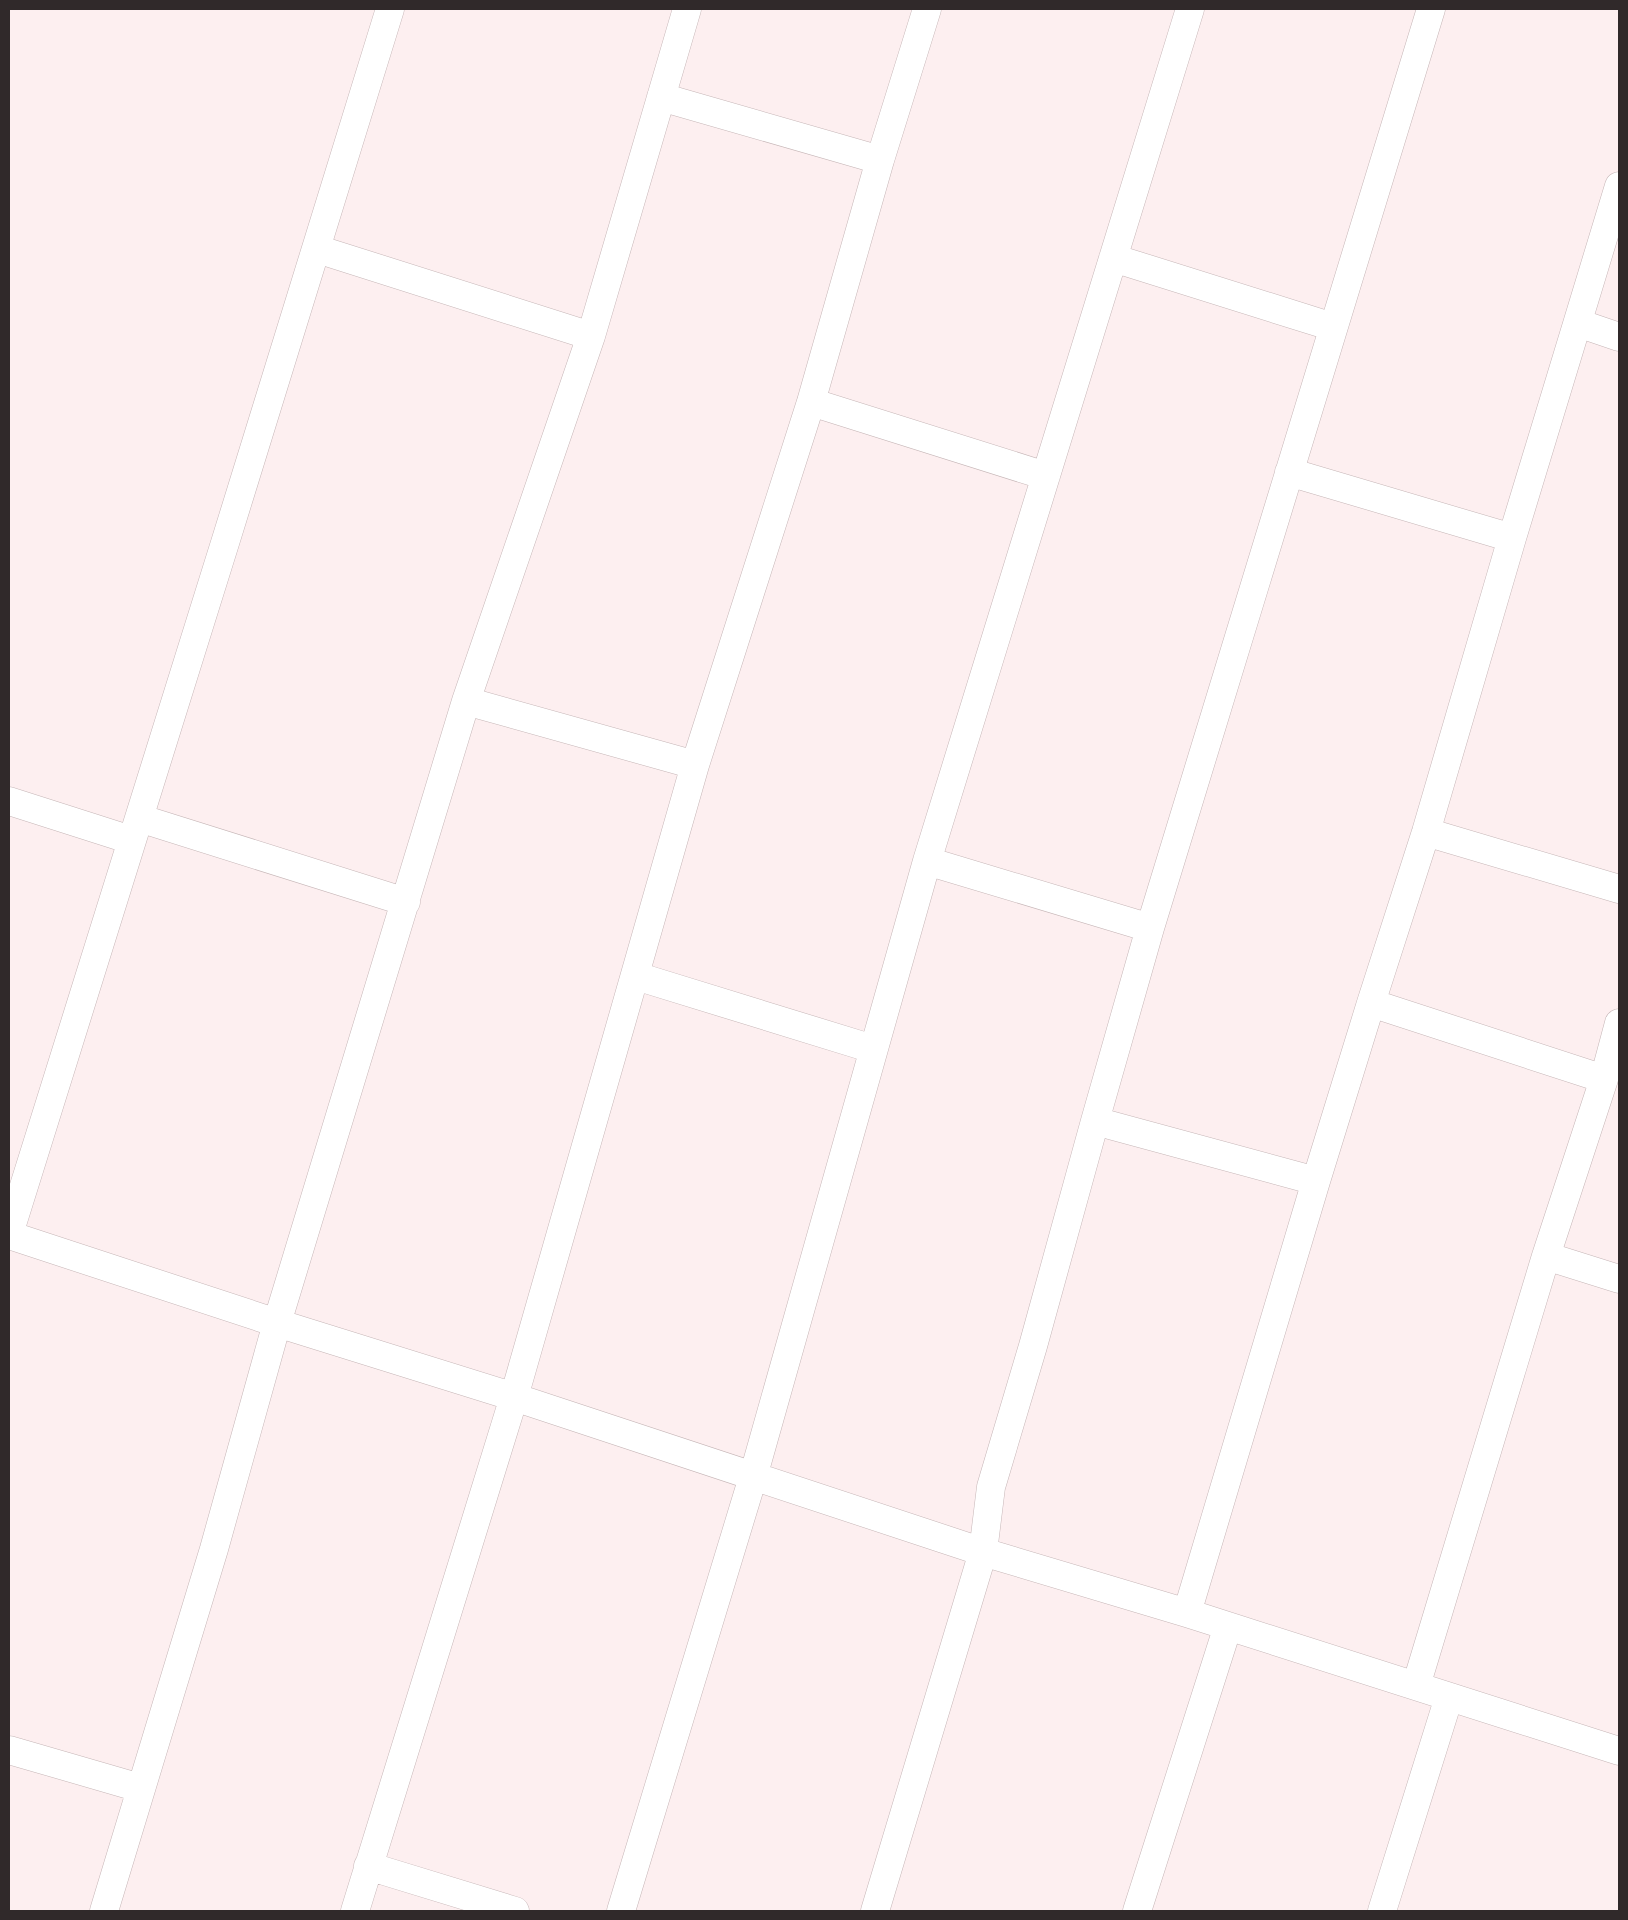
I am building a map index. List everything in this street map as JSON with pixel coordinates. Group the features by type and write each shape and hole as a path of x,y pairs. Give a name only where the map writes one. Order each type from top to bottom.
{"street":[{"path":"390,9 317,249 9,1235 277,1323 514,1397 983,1552 1187,1613 1619,1751"},
{"path":"104,1911 214,1549 277,1323 466,701 591,336 687,9"},
{"path":"355,1911 514,1397 695,765 811,402 880,160 927,9"},
{"path":"621,1911 753,1477 927,861 1190,9"},
{"path":"875,1911 983,1552 991,1488 1033,1346 1150,928 1431,9"},
{"path":"661,97 880,160"},
{"path":"1187,1613 1316,1181 1426,832 1512,538 1619,186"},
{"path":"317,249 591,336"},
{"path":"1113,258 1334,327"},
{"path":"1578,323 1619,337"},
{"path":"811,402 1046,476"},
{"path":"1289,472 1512,538"},
{"path":"466,701 695,765"},
{"path":"9,801 135,829 406,902"},
{"path":"1426,832 1619,889"},
{"path":"927,861 1150,928"},
{"path":"636,976 873,1048"},
{"path":"1371,1003 1604,1079"},
{"path":"1416,1686 1546,1256 1604,1079 1619,1024"},
{"path":"1095,1121 1316,1181"},
{"path":"1546,1256 1619,1279"},
{"path":"1137,1911 1228,1626"},
{"path":"1382,1911 1449,1697"},
{"path":"9,1750 140,1788"},
{"path":"368,1866 515,1911"}]}
